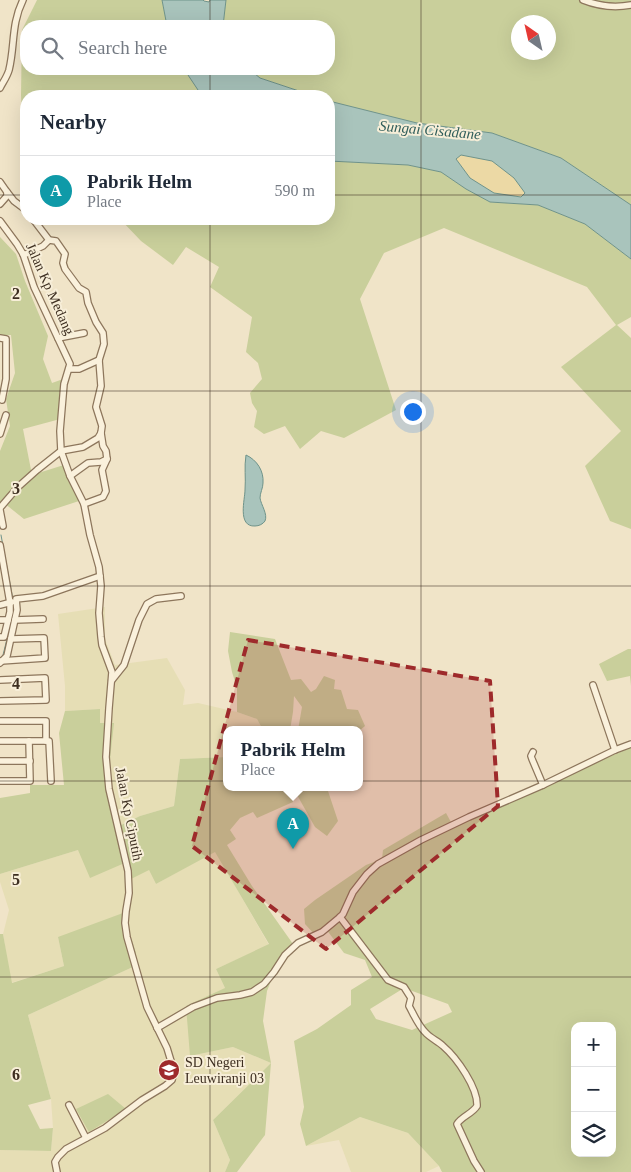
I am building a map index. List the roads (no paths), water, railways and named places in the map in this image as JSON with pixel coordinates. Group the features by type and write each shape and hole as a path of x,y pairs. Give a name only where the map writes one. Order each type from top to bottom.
{"street":[{"path":"0,86 6,79 9,70 14,25 23,0"},
{"path":"582,0 602,6 617,7 631,5"},
{"path":"0,182 14,201 20,206"},
{"path":"0,204 6,198 7,192"},
{"name":"Jalan Kp Medang","path":"0,221 23,254 34,287 69,361 69,369"},
{"path":"38,225 49,240 56,241 65,254 63,263 65,269 79,288 86,292 91,310 103,333 104,344 99,360 101,386 96,407 102,426 103,446 107,459 102,470 106,491 103,497 84,504"},
{"path":"23,254 42,246 49,240"},
{"path":"58,338 84,333"},
{"path":"0,338 6,339 3,359 2,400 0,400"},
{"path":"69,369 79,369 99,360"},
{"name":"Jalan Kp Ciputih","path":"57,1172 55,1162 66,1149 105,1128 142,1100 165,1086 172,1080 174,1071 167,1048 147,1007 127,937 125,923 129,893 128,871 109,789 106,757 112,672 101,637 99,567 84,504 70,476 61,451 60,431 64,384 69,369"},
{"path":"0,434 6,414"},
{"path":"3,526 0,509 18,487 61,451 83,447 98,438 102,433"},
{"path":"70,476 88,463 101,462 107,459"},
{"path":"0,545 3,586 10,603 12,620"},
{"path":"0,605 10,603 16,599 43,596 100,576"},
{"path":"112,680 124,665 139,620 147,604 156,599 181,596"},
{"path":"1,662 7,656 5,638 17,610 16,599"},
{"path":"0,620 43,618"},
{"path":"1,662 45,658 44,638 5,638"},
{"path":"0,680 45,678 46,700 0,701"},
{"path":"593,685 616,750"},
{"path":"0,721 46,721 46,741 49,742 51,781"},
{"path":"0,741 46,741"},
{"path":"0,781 30,781 29,741"},
{"path":"157,1028 193,1007 217,998 252,992 264,984 284,955 298,943 322,932 340,918 353,892 366,874 378,864 421,840 469,817 631,744"},
{"path":"533,752 531,756 543,785"},
{"path":"0,761 30,761"},
{"path":"340,918 388,980 404,987 411,998 409,1006 421,1028 427,1035 444,1046 461,1067 475,1091 477,1106 474,1111 460,1119 458,1124 459,1130 481,1172"},
{"path":"69,1105 86,1138"}],"water":[{"path":"162,0 203,0 209,2 210,0 226,0 224,20 166,20"},
{"path":"188,75 256,75 260,78 296,90 198,90"},
{"name":"Sungai Cisadane","path":"335,102 417,123 492,133 561,158 631,205 631,259 585,224 538,205 490,202 441,172 408,165 335,161","holes":["461,155 492,161 514,178 525,193 521,197 494,193 470,178 456,159"]},
{"path":"246,455 259,466 263,479 260,498 266,518 263,523 256,526 249,525 246,522 243,512"}],"waterway":[{"path":"1,535 13,600"},
{"path":"0,658 3,655 14,611 13,604"}],"place":[{"name":"Pabrik Helm","path":"293,849"},
{"name":"SD Negeri Leuwiranji 03","path":"169,1070"}]}
